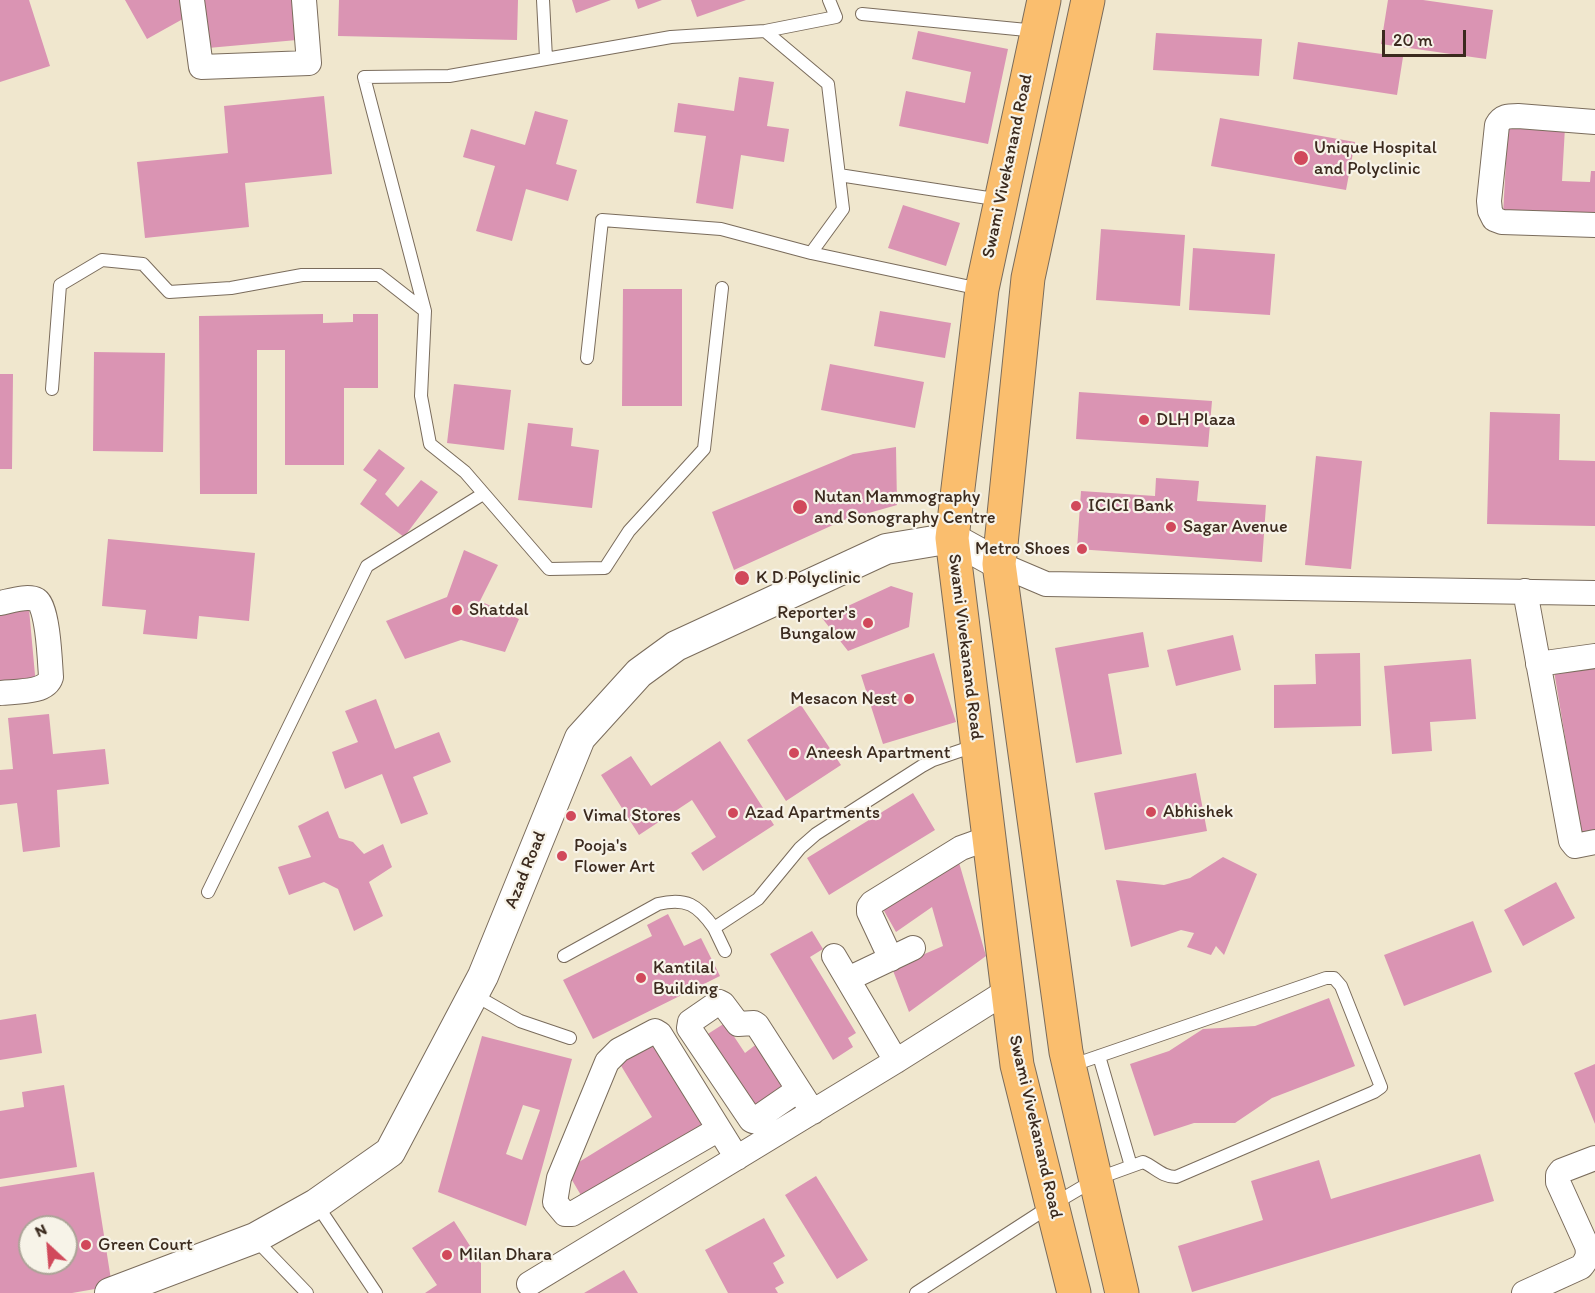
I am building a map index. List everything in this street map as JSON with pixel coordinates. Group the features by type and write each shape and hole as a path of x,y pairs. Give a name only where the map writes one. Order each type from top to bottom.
{"main road":[{"path":"1088,0 1028,278 999,564 1084,1061 1096,1179 1122,1293"},
{"name":"Swami Vivekanand Road","path":"1040,15 982,289 952,538 1017,1065 1074,1293"}],"street":[{"path":"192,0 201,67 309,63 304,0"},
{"path":"1595,122 1518,116 1507,116 1500,119 1497,125 1489,201 1494,219 1502,222 1595,225"},
{"path":"952,538 999,564 1046,584 1595,593"},
{"name":"Azad Road","path":"110,1293 255,1238 316,1204 390,1152 483,976 580,738 639,673 676,646 886,549 952,538"},
{"path":"1525,591 1571,841 1575,846 1595,842"},
{"path":"0,603 34,599 43,606 51,677 50,682 44,687 0,693"},
{"path":"1538,664 1595,656"},
{"path":"891,959 869,912 872,903 961,848 989,838"},
{"path":"848,979 913,948"},
{"path":"834,956 896,1061"},
{"path":"528,1284 813,1112 1007,991"},
{"path":"798,1090 753,1121 751,1120 689,1029 690,1022 721,1002 738,1024 754,1023 813,1112"},
{"path":"719,1129 572,1214 565,1214 555,1202 559,1178 607,1062 619,1050 652,1031 660,1034 719,1129 737,1158"},
{"path":"1524,1293 1581,1267 1586,1261 1587,1246 1558,1182 1558,1175 1561,1171 1595,1158"}],"lane":[{"path":"543,0 546,57"},
{"path":"722,288 704,449 629,531 604,568 549,569 465,472 430,444 421,396 424,311 364,77 449,75 546,57 671,38 765,31 836,17 828,0"},
{"path":"862,14 1040,15"},
{"path":"765,31 828,84 843,209 811,253"},
{"path":"839,175 1001,200"},
{"path":"587,358 602,220 721,229 811,253 982,289"},
{"path":"52,389 60,285 102,260 143,264 169,292 231,288 302,275 379,275 424,311"},
{"path":"208,892 367,566 483,494"},
{"path":"714,928 758,899 800,848 816,834 922,765 977,745"},
{"path":"564,956 658,904 673,900 693,905 702,911 714,928 725,951"},
{"path":"916,1293 1096,1179 1143,1162 1156,1168 1162,1174 1176,1177 1381,1087 1341,986 1334,978 1326,978 1084,1061 1131,1166"},
{"path":"473,994 520,1022 570,1038"},
{"path":"316,1204 376,1293"},
{"path":"255,1238 307,1293"}],"building":[{"path":"0,0 29,0 50,66 0,82"},
{"path":"125,0 182,0 190,15 147,39"},
{"path":"203,0 293,0 297,40 208,48"},
{"path":"339,0 518,0 517,40 338,36"},
{"path":"572,0 611,0 576,13"},
{"path":"635,0 662,0 638,9"},
{"path":"691,0 746,0 697,17"},
{"path":"1388,0 1423,0 1493,10 1486,59 1381,44"},
{"path":"918,31 1008,49 988,144 899,126 906,91 965,103 971,72 912,59"},
{"path":"1156,33 1262,39 1259,76 1153,70"},
{"path":"1298,42 1403,57 1397,95 1293,79"},
{"path":"739,77 774,82 767,126 789,129 784,162 741,155 733,209 696,203 706,136 674,132 678,103 734,111"},
{"path":"324,96 332,174 245,183 249,227 145,238 137,162 228,153 224,106"},
{"path":"535,111 568,120 556,164 577,170 568,201 526,189 512,241 476,231 495,166 463,157 471,129 525,145"},
{"path":"1220,118 1355,142 1346,190 1211,166"},
{"path":"1508,124 1565,127 1562,181 1590,182 1591,171 1595,171 1595,220 1503,215"},
{"path":"903,205 960,223 946,266 888,248"},
{"path":"1101,229 1185,235 1180,306 1096,300"},
{"path":"1193,248 1275,254 1270,315 1189,310"},
{"path":"623,289 682,289 682,406 622,406"},
{"path":"880,311 951,323 945,358 874,346"},
{"path":"323,314 323,323 353,322 353,314 378,314 378,388 344,388 344,465 285,465 285,350 257,350 257,494 200,494 199,316"},
{"path":"94,352 165,353 163,452 93,451"},
{"path":"830,364 924,382 915,428 821,410"},
{"path":"0,374 13,374 12,469 0,469"},
{"path":"454,384 511,390 504,450 447,443"},
{"name":"DLH Plaza","path":"1079,392 1212,401 1208,447 1076,439"},
{"path":"1490,412 1560,414 1559,460 1595,461 1595,526 1487,524"},
{"path":"528,423 573,428 571,446 599,450 592,508 518,500"},
{"path":"896,447 897,505 844,520 734,570 712,512 853,454"},
{"path":"379,449 405,468 385,494 398,507 421,480 438,492 404,537 360,504 377,480 363,470"},
{"path":"1316,456 1362,461 1351,569 1305,565"},
{"name":"Sagar Avenue","path":"1156,478 1199,481 1197,501 1266,505 1262,562 1077,549 1081,491 1155,496"},
{"path":"108,539 255,553 249,621 199,616 197,639 143,634 146,610 102,606"},
{"name":"Shatdal","path":"464,550 498,565 480,601 519,619 505,652 461,640 405,659 386,621 447,597"},
{"name":"Reporter's Bungalow","path":"891,586 913,593 909,627 848,651 822,618"},
{"path":"29,609 36,686 0,689 0,612"},
{"path":"1143,632 1149,667 1108,674 1122,754 1076,763 1055,648"},
{"path":"1233,635 1241,670 1176,686 1167,650"},
{"name":"Mesacon Nest","path":"934,653 956,722 883,744 861,675"},
{"path":"1360,653 1361,726 1274,728 1274,685 1316,684 1315,654"},
{"path":"1593,658 1595,670 1595,835 1582,839 1553,665"},
{"path":"1471,659 1476,719 1430,722 1432,751 1392,754 1384,666"},
{"path":"376,699 395,749 439,732 451,762 413,777 428,814 401,824 382,774 345,789 332,752 358,742 345,711"},
{"name":"Aneesh Apartment","path":"801,705 841,765 786,801 747,740"},
{"path":"49,714 53,754 105,749 109,784 57,790 60,847 23,852 17,803 0,805 0,770 13,769 8,718"},
{"name":"Azad Apartments","path":"720,741 774,825 703,871 691,853 716,837 692,800 639,835 601,775 631,756 651,786"},
{"name":"Abhishek","path":"1196,773 1207,831 1105,850 1094,793"},
{"path":"913,793 935,830 829,895 807,858"},
{"path":"328,811 339,838 353,842 364,854 383,844 392,867 369,882 383,916 354,931 338,889 324,882 289,895 278,867 311,857 298,826"},
{"path":"1223,857 1257,874 1224,955 1216,946 1211,955 1187,947 1194,933 1181,930 1131,947 1116,880 1164,885 1190,878"},
{"path":"958,859 986,956 909,1012 892,968 943,946 932,907 896,932 879,902"},
{"path":"1556,882 1575,918 1523,946 1504,910"},
{"name":"Kantilal Building","path":"668,914 684,946 701,938 720,976 593,1039 563,980 652,936 647,925"},
{"path":"1473,921 1492,972 1404,1006 1384,955"},
{"path":"812,931 823,949 810,957 856,1033 848,1038 853,1047 833,1060 770,954"},
{"path":"1329,998 1355,1066 1272,1098 1235,1123 1194,1123 1154,1136 1130,1064 1169,1051 1203,1029 1255,1026"},
{"path":"36,1014 42,1053 0,1060 0,1020"},
{"path":"725,1023 745,1053 758,1043 790,1091 752,1116 700,1039"},
{"path":"656,1035 711,1125 585,1202 566,1170 652,1117 617,1059"},
{"path":"482,1036 572,1059 526,1226 438,1192","holes":["523,1105 540,1110 522,1160 506,1154"]},
{"path":"1595,1064 1595,1124 1574,1073"},
{"path":"64,1085 77,1167 0,1179 0,1111 24,1107 22,1092"},
{"path":"1480,1154 1494,1201 1192,1292 1178,1246 1263,1220 1251,1181 1319,1160 1331,1199"},
{"name":"Green Court","path":"94,1172 112,1286 72,1293 0,1293 0,1187"},
{"path":"816,1176 868,1260 837,1279 785,1195"},
{"path":"764,1218 785,1256 773,1263 784,1283 775,1288 778,1293 728,1293 705,1250"},
{"name":"Milan Dhara","path":"454,1221 481,1263 481,1293 425,1293 437,1285 412,1248"},
{"path":"624,1270 638,1293 584,1293"}],"place":[{"name":"Unique Hospital and Polyclinic","path":"1301,158"},
{"name":"DLH Plaza","path":"1144,420"},
{"name":"ICICI Bank","path":"1076,506"},
{"name":"Nutan Mammography and Sonography Centre","path":"800,507"},
{"name":"Sagar Avenue","path":"1171,527"},
{"name":"Metro Shoes","path":"1082,549"},
{"name":"K D Polyclinic","path":"742,578"},
{"name":"Shatdal","path":"457,610"},
{"name":"Reporter's Bungalow","path":"868,623"},
{"name":"Mesacon Nest","path":"909,699"},
{"name":"Aneesh Apartment","path":"794,753"},
{"name":"Abhishek","path":"1151,812"},
{"name":"Azad Apartments","path":"733,813"},
{"name":"Vimal Stores","path":"571,816"},
{"name":"Pooja's Flower Art","path":"562,856"},
{"name":"Kantilal Building","path":"641,978"},
{"name":"Green Court","path":"86,1245"},
{"name":"Milan Dhara","path":"447,1255"}]}
